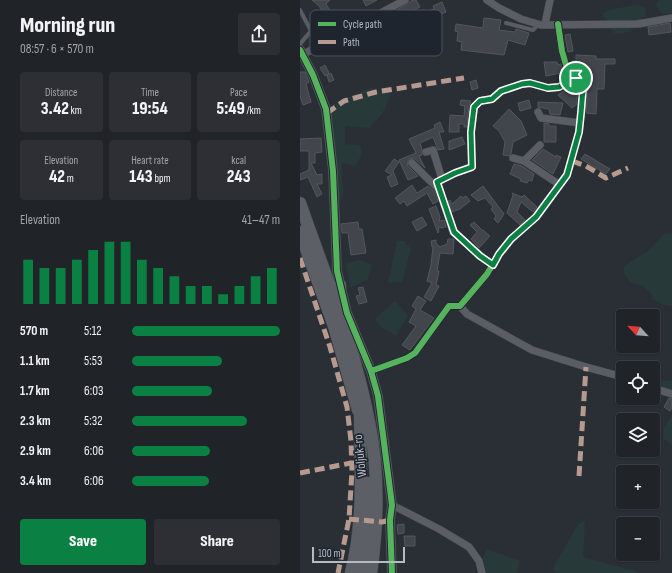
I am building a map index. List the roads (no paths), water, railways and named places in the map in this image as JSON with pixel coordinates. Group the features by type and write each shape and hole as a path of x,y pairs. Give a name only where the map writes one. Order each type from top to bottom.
{"main road":[{"name":"Woljuk-ro","path":"300,203 340,316 354,360 370,423 377,508 375,543 371,573"},
{"name":"Woljuk-ro","path":"300,232 334,326 360,416 368,466 368,520 365,562 362,573"},
{"path":"340,285 340,316"},
{"path":"351,573 354,562 361,500 360,416"}],"street":[{"path":"386,10 405,0"},
{"path":"487,0 521,19 542,24 638,24 672,18"},
{"path":"542,24 550,0"},
{"path":"371,372 407,358 415,353 449,306 460,306 488,274 499,254 511,239 536,217 567,175 574,152 580,122 583,89 566,65 562,51 558,24"},
{"path":"310,49 301,54 313,75 326,109 333,171 336,271 347,313 371,372 378,396 392,505 390,520 392,573"},
{"path":"493,265 480,256 454,232 437,182 472,167 472,126 474,107 480,101 492,99 501,91 522,84 530,83 548,88 559,87 576,78"},
{"path":"538,112 541,118 580,122"},
{"path":"524,161 540,144"},
{"path":"426,152 433,150 442,179"},
{"path":"513,158 524,161 560,185"},
{"path":"412,163 440,190"},
{"path":"460,306 467,314 532,350 586,367 616,374"},
{"path":"660,390 672,394"},
{"path":"392,505 439,529 469,547 479,561 482,573"}],"lane":[{"path":"300,10 310,29"},
{"path":"506,24 533,30 542,24"},
{"path":"300,44 310,32"}]}
